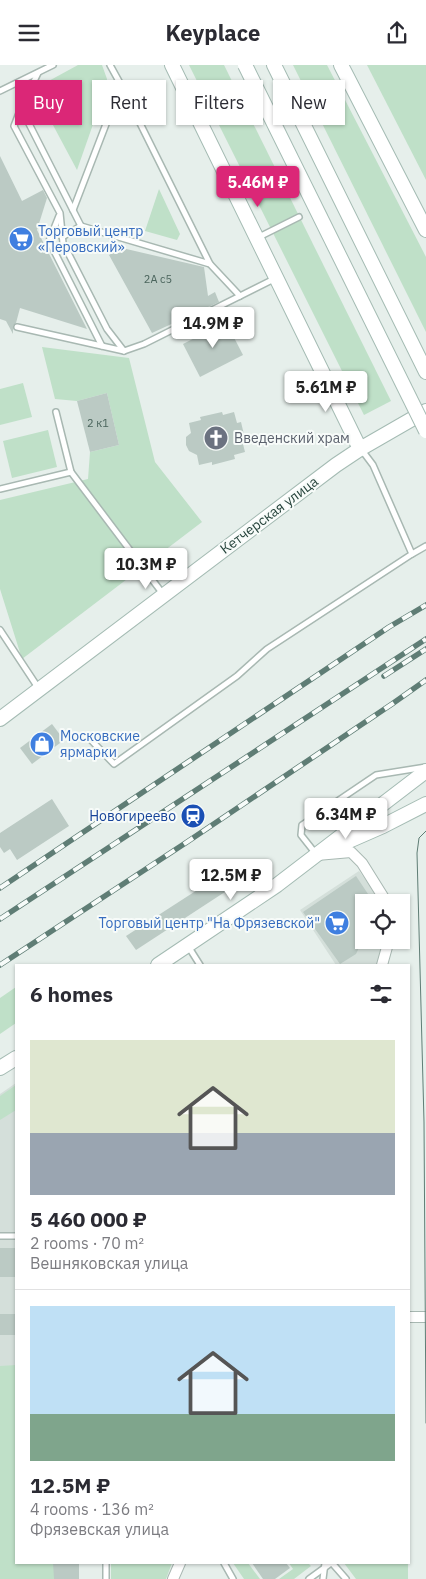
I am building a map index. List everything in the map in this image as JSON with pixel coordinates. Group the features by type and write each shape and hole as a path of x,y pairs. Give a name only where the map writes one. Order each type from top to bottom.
{"main road":[{"path":"172,65 360,449"},
{"path":"245,65 426,431"},
{"path":"274,65 426,372"},
{"path":"341,65 426,230"},
{"name":"Кетчерская улица","path":"0,719 336,465 426,411"},
{"path":"160,964 277,885 426,771"},
{"path":"316,855 383,826 425,801"},
{"path":"0,1068 15,1059"}],"street":[{"path":"316,855 351,852 362,863 381,894"},
{"path":"382,964 386,949"},
{"path":"410,1317 426,1317"},
{"path":"173,1579 180,1564"}],"lane":[{"path":"0,91 53,65"},
{"path":"110,65 118,80"},
{"path":"34,80 38,73"},
{"path":"15,123 14,126 60,213 63,243 107,329 124,351"},
{"path":"30,125 81,226"},
{"path":"73,210 105,125"},
{"path":"140,125 210,264 240,296"},
{"path":"60,213 50,241 102,346"},
{"path":"257,238 299,217"},
{"path":"62,237 81,226 210,264"},
{"path":"16,327 124,351 144,344 276,278"},
{"path":"56,412 71,472 164,595"},
{"path":"360,449 373,465 412,555"},
{"path":"0,489 71,472"},
{"path":"90,739 114,764 237,676 267,649 426,546"},
{"path":"0,630 39,690"},
{"path":"316,855 301,835 302,825 376,775 426,767"},
{"path":"188,946 199,964"},
{"path":"0,1236 15,1236"},
{"path":"106,1564 106,1579"},
{"path":"225,1564 233,1579"},
{"path":"333,1564 346,1579"},
{"path":"310,1579 324,1565"},
{"path":"323,1579 324,1565"}],"shaded area":[{"name":"Торговый центр \"На Фрязевской\"","path":"359,871 376,894 355,894 355,949 381,949 377,964 335,964 300,910"},
{"path":"15,1084 15,1373 0,1373 0,1094"}],"green space":[{"path":"78,65 102,65 107,79 92,80 93,125 77,170 53,125 82,125 82,80 50,80"},
{"path":"189,65 224,65 231,80 196,80"},
{"path":"293,65 327,65 335,80 300,80"},
{"path":"367,65 426,65 426,180"},
{"path":"345,100 426,257 426,332 323,125 345,125"},
{"path":"219,125 254,125 391,401 364,415"},
{"path":"159,189 180,234 177,240 145,231"},
{"path":"42,347 129,358 155,462 202,522 22,659 0,589 0,500 88,479 90,452 119,445 107,393 77,401 55,399"},
{"path":"23,383 32,417 0,425 0,389"},
{"path":"48,430 57,467 12,478 3,441"},
{"path":"15,988 15,1024 0,1034 0,998"},
{"path":"15,1086 15,1111 0,1120 0,1096"},
{"path":"15,1365 15,1564 54,1564 54,1579 0,1579 0,1366"},
{"path":"111,1564 172,1564 166,1579 111,1579"},
{"path":"234,1564 249,1564 260,1579 244,1579"},
{"path":"290,1564 309,1564 311,1566 294,1579 279,1579 293,1569"},
{"path":"345,1564 408,1564 408,1579 356,1579"}],"building":[{"name":"Торговый центр «Перовский»","path":"0,156 22,201 43,190 47,198 37,230 87,329 20,308 16,323 13,326 13,334 6,321 0,319"},
{"path":"122,248 204,267 208,296 215,292 219,302 152,333 109,255"},
{"path":"226,322 243,355 200,377 183,344"},
{"path":"107,393 119,445 90,452 77,401"},
{"name":"Введенский храм","path":"222,412 223,415 234,412 237,423 241,422 245,439 242,440 245,452 234,455 235,459 212,465 212,462 199,465 197,455 189,451 186,445 186,437 191,433 189,423 201,420 200,417"},
{"name":"Московские ярмарки","path":"52,724 64,740 32,764 20,748"},
{"path":"52,799 69,826 17,860 10,849 4,853 0,847 0,833"},
{"path":"222,874 231,888 136,950 126,936"},
{"name":"Торговый центр \"На Фрязевской\"","path":"356,876 368,894 355,894 355,949 358,949 356,954 340,964 303,912"},
{"path":"0,1248 15,1248 15,1277 0,1277"},
{"path":"0,1314 15,1314 15,1335 0,1335"},
{"path":"53,1564 79,1564 79,1579 54,1579"},
{"path":"253,1564 287,1564 290,1568 275,1579 263,1579"}],"tram line":[{"path":"426,831 419,838 417,853 424,1122 426,1423"}],"railway":[{"path":"0,888 389,627 426,605"},
{"path":"0,919 426,639"},
{"path":"384,676 426,649"},
{"path":"0,965 187,842 426,680"}],"place":[{"name":"Торговый центр «Перовский»","path":"21,239"},
{"name":"Введенский храм","path":"216,438"},
{"name":"Московские ярмарки","path":"42,744"},
{"name":"Новогиреево","path":"193,816"},
{"name":"Торговый центр \"На Фрязевской\"","path":"337,923"}]}
